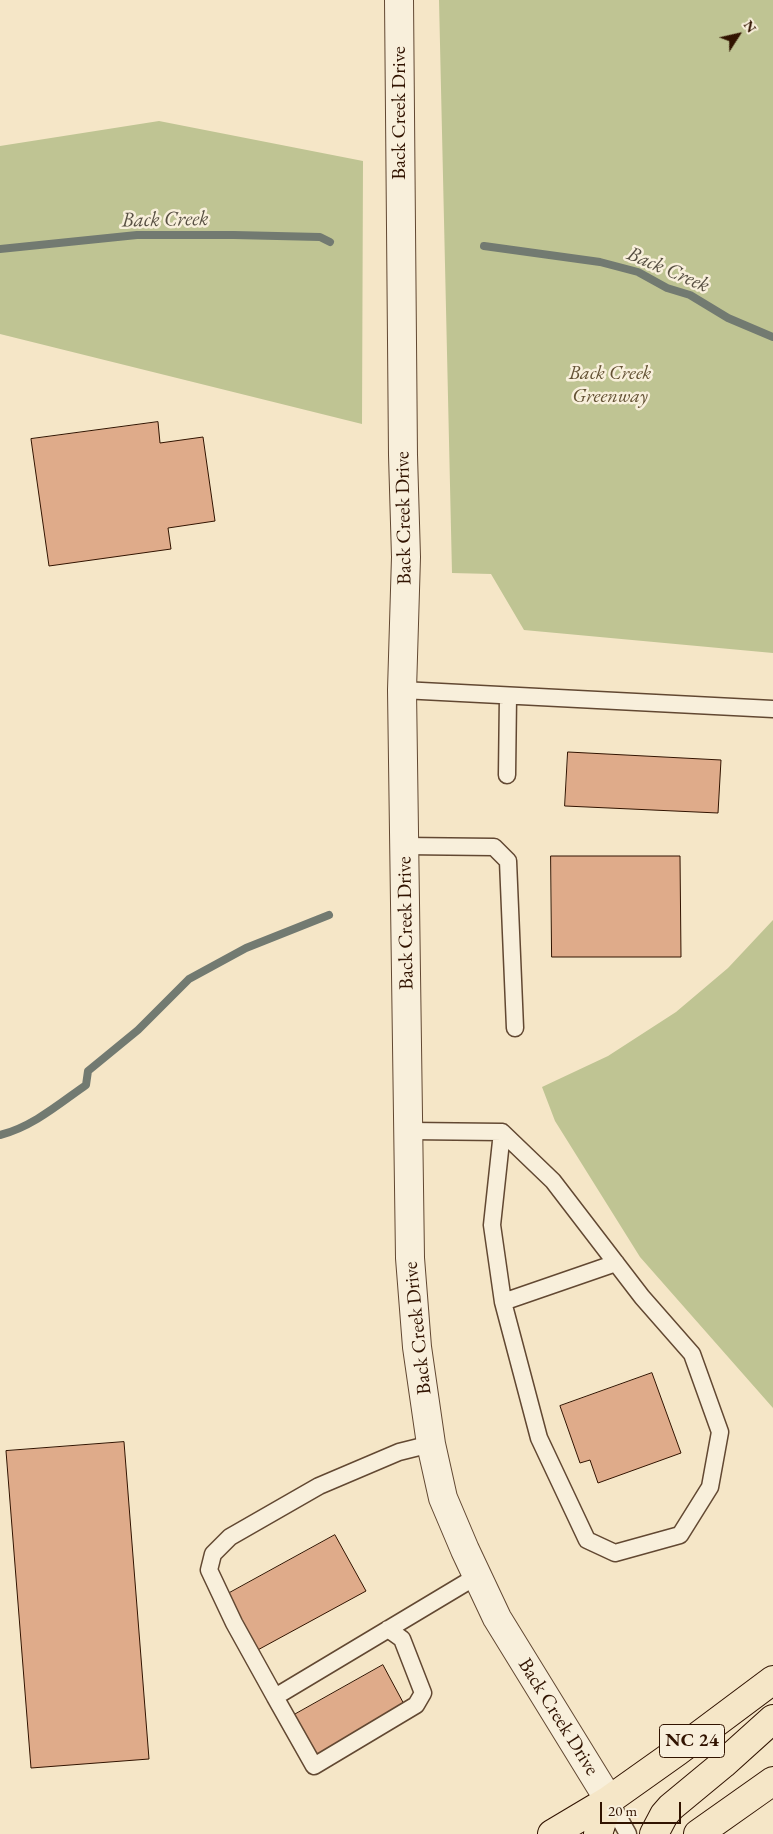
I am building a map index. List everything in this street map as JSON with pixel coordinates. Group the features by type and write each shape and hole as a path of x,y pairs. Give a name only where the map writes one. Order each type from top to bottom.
{"main road":[{"name":"NC 24","path":"552,1834 610,1800 773,1680"},
{"path":"654,1834 664,1815 671,1807 773,1719"},
{"path":"698,1834 773,1781"},
{"path":"598,1834 610,1800"}],"street":[{"name":"Back Creek Drive","path":"399,0 402,454 406,557 402,690 404,846 410,1258 417,1346 431,1444 443,1498 465,1550 497,1618 610,1800"}],"lane":[{"path":"402,690 773,709"},
{"path":"507,775 508,696"},
{"path":"404,846 494,847 508,861 516,1028"},
{"path":"409,1131 502,1132 553,1181 642,1297 692,1354 720,1432 710,1487 680,1535 615,1553 587,1540 539,1438 503,1302 492,1225 502,1132"},
{"path":"503,1302 616,1262"},
{"path":"388,1629 402,1638 423,1693 416,1705 314,1766 234,1623 209,1570 213,1554 230,1537 319,1486 399,1452 431,1444"},
{"path":"275,1697 478,1576"},
{"path":"610,1800 628,1834"}],"green space":[{"name":"Back Creek Greenway","path":"439,0 773,0 773,653 524,630 491,574 452,573"},
{"path":"159,121 363,161 362,424 0,334 0,146"},
{"path":"773,920 773,1408 640,1257 555,1121 542,1087 608,1056 676,1012 728,968"}],"building":[{"path":"158,422 160,443 203,437 215,521 168,528 171,549 49,566 31,439"},
{"path":"568,752 721,760 718,813 565,806"},
{"path":"551,856 680,856 681,957 552,957"},
{"path":"652,1373 681,1453 598,1483 590,1460 580,1463 560,1406"},
{"path":"124,1442 149,1759 31,1768 6,1451"},
{"path":"335,1535 366,1591 254,1652 224,1596"},
{"path":"383,1665 405,1706 316,1756 294,1715"}],"waterway":[{"name":"Back Creek","path":"0,249 137,235 320,237 330,242"},
{"name":"Back Creek","path":"484,246 600,262 638,272 667,288 690,295 728,318 773,337"},
{"path":"0,1135 34,1121 86,1085 88,1071 138,1030 189,979 246,948 329,915"}]}
